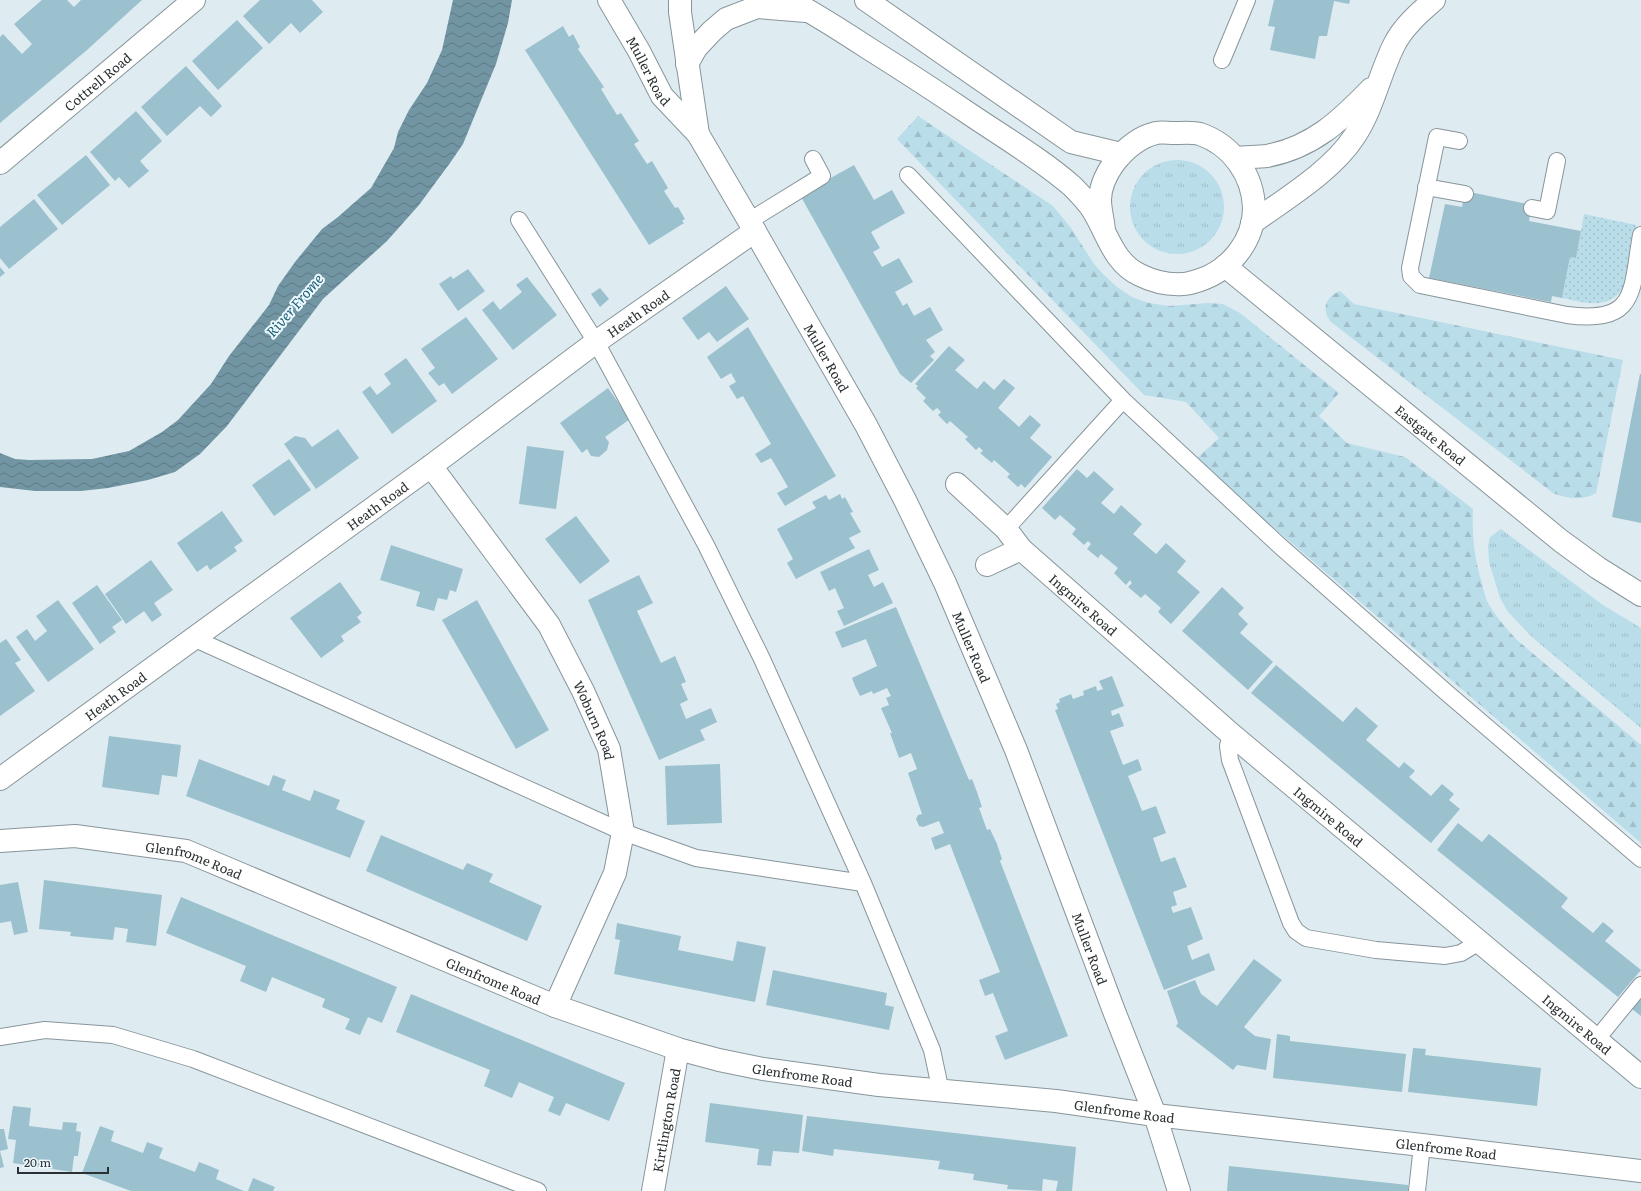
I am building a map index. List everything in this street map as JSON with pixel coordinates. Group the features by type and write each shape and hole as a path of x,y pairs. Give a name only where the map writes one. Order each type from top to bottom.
{"street":[{"name":"Cottrell Road","path":"0,163 194,0"},
{"name":"Muller Road","path":"609,0 662,96 698,134 752,226 906,500 945,583 1016,750 1114,1011 1155,1115 1179,1191"},
{"name":"Muller Road","path":"680,0 680,12 698,134"},
{"path":"789,0 811,12 929,86 1050,169 1074,188 1091,207 1104,230 1111,247 1124,264 1138,274 1161,283 1185,284 1214,275 1242,248 1252,222 1254,208 1251,188 1244,171 1236,158 1219,144 1199,134 1158,133 1140,139 1121,154 1110,168 1104,182 1100,198 1104,230"},
{"path":"866,0 1071,142 1121,154"},
{"path":"1252,222 1308,182 1339,155 1354,137 1370,107 1394,44 1416,15 1434,0"},
{"path":"687,64 696,48 726,19 757,7 811,12"},
{"path":"1236,158 1267,156 1296,147 1313,139 1334,126 1380,80"},
{"name":"Heath Road","path":"0,779 431,466 752,226"},
{"name":"Eastgate Road","path":"1225,266 1561,541 1610,576 1641,595"},
{"name":"Woburn Road","path":"431,466 549,625 583,691 609,749 623,832 615,873 556,1006"},
{"name":"Ingmire Road","path":"957,484 1006,529 1021,549 1231,734 1641,1077"},
{"path":"987,565 1021,549"},
{"name":"Glenfrome Road","path":"0,841 75,836 186,851 556,1006 678,1049 719,1060 763,1069 941,1092 1056,1101 1155,1115 1641,1171"},
{"name":"Kirtlington Road","path":"653,1191 678,1049"}],"lane":[{"path":"1222,60 1247,0"},
{"path":"1459,141 1437,137 1410,268 1411,276 1420,285 1567,315 1582,317 1603,316 1618,311 1630,295 1641,235"},
{"path":"752,226 822,176 813,159"},
{"path":"1532,208 1547,211 1557,161"},
{"path":"908,175 1123,400 1280,546 1447,693 1641,859"},
{"path":"1426,187 1465,194"},
{"path":"519,220 596,342 706,545 762,659 863,883 932,1050 941,1092"},
{"path":"1006,529 1123,400"},
{"path":"193,638 623,832 696,858 863,883"},
{"path":"1231,734 1228,746 1230,760 1291,923 1296,931 1306,938 1368,949 1445,956 1461,953 1479,942"},
{"path":"1596,1040 1641,985"},
{"path":"0,1037 45,1030 113,1035 193,1059 538,1191"},
{"path":"1417,1191 1422,1145"}],"green space":[{"path":"918,116 1053,206 1071,228 1094,264 1117,287 1132,297 1149,303 1169,306 1208,303 1223,304 1240,313 1339,393 1319,416 1347,443 1405,457 1473,509 1473,537 1475,555 1483,590 1487,601 1494,612 1517,640 1641,745 1641,843 1195,460 1219,438 1186,402 1144,395 897,139"},
{"path":"1177,160 1195,163 1210,174 1221,189 1224,207 1221,225 1210,240 1195,251 1177,254 1159,251 1144,240 1133,225 1130,207 1133,189 1144,174 1159,163"},
{"path":"1584,214 1636,225 1623,288 1611,300 1587,303 1562,298 1570,257 1576,258"},
{"path":"1340,291 1354,304 1623,360 1596,493 1591,496 1575,498 1564,497 1553,493 1331,322 1326,313 1326,304 1331,297"},
{"path":"1501,529 1603,605 1641,628 1641,728 1533,638 1508,612 1500,598 1489,562 1488,546 1490,537"}],"water":[{"name":"River Frome","path":"453,0 512,0 508,23 496,64 463,144 419,205 387,241 323,299 227,426 200,454 175,472 148,480 108,488 81,491 35,491 0,487 0,453 15,459 29,460 92,459 129,451 162,432 178,420 211,384 229,356 269,305 278,286 295,262 322,229 371,188 394,148 398,132 409,110 427,83 442,50"}],"building":[{"path":"42,0 67,0 74,7 81,0 142,0 87,50 0,123 0,37 3,34 22,54 32,44 14,24"},
{"path":"260,0 312,0 323,12 300,33 291,23 269,44 243,16"},
{"path":"1274,0 1350,0 1349,4 1334,1 1327,36 1319,36 1315,59 1270,50 1275,27 1268,26"},
{"path":"237,20 263,48 218,90 192,61"},
{"path":"563,26 569,37 573,34 580,47 578,49 604,87 601,89 617,115 621,113 639,141 634,144 647,164 652,161 668,188 664,191 675,208 678,207 685,219 682,221 684,223 649,245 525,50"},
{"path":"186,66 222,106 211,117 200,106 167,136 141,107"},
{"path":"136,111 162,141 140,161 149,171 129,188 119,177 115,181 90,152"},
{"path":"86,155 110,185 62,225 37,195"},
{"path":"854,165 874,200 892,190 905,213 871,232 880,248 873,252 882,267 899,258 913,282 895,292 903,306 907,303 914,316 930,307 943,330 926,340 935,352 930,356 934,360 911,383 900,374 800,195"},
{"path":"1465,191 1532,205 1529,221 1581,231 1576,258 1570,257 1562,298 1552,296 1551,302 1429,278 1445,204 1462,207"},
{"path":"34,199 58,229 9,269 0,258 0,227"},
{"path":"0,267 5,273 0,277"},
{"path":"468,269 485,291 458,311 439,284 451,276 453,279"},
{"path":"527,277 557,315 513,350 482,310 493,301 500,310 522,292 516,285"},
{"path":"726,286 749,319 717,342 709,332 698,340 682,318"},
{"path":"600,288 609,299 600,307 591,294"},
{"path":"466,317 498,359 452,394 444,383 439,386 428,373 435,368 421,349"},
{"path":"748,327 836,476 785,506 777,493 788,487 771,458 761,463 755,454 771,444 743,396 737,399 729,386 736,382 731,373 721,379 707,357"},
{"path":"949,346 965,360 955,370 977,389 984,381 994,390 1004,379 1015,388 998,408 1019,427 1030,415 1041,425 1030,438 1052,457 1025,488 1021,484 1018,487 1007,477 1010,474 994,460 992,463 980,453 983,451 979,447 976,450 965,439 968,437 950,421 947,424 938,415 941,412 937,408 933,411 923,401 926,398 916,388 918,386 915,384"},
{"path":"406,358 437,401 392,434 362,392 370,386 377,395 391,384 384,374"},
{"path":"1641,374 1641,523 1612,517"},
{"path":"608,388 630,419 605,437 609,442 607,450 599,457 591,456 587,449 582,453 560,423"},
{"path":"338,429 359,458 316,489 284,444 295,436 305,438 312,447"},
{"path":"527,446 564,451 556,509 519,504"},
{"path":"289,459 311,490 274,516 252,485"},
{"path":"1077,469 1087,478 1094,471 1114,489 1101,503 1114,514 1121,505 1142,524 1133,534 1156,554 1166,543 1186,561 1177,572 1200,592 1171,624 1158,612 1161,608 1145,594 1141,598 1128,587 1132,583 1130,580 1126,585 1114,573 1118,568 1101,554 1098,558 1087,549 1091,544 1088,541 1084,545 1072,534 1076,529 1060,515 1055,520 1042,508"},
{"path":"840,494 842,499 845,497 853,512 850,513 861,532 849,538 855,548 796,579 787,563 793,559 777,529 816,508 812,502 826,495 829,500"},
{"path":"222,511 243,541 234,547 237,551 210,570 207,565 197,572 177,543"},
{"path":"576,516 610,561 580,584 545,539"},
{"path":"391,545 463,569 456,592 450,590 447,600 438,598 434,611 416,606 420,592 380,580"},
{"path":"869,549 879,570 868,575 874,587 883,582 893,603 844,626 837,611 844,608 835,588 829,591 820,572"},
{"path":"151,560 173,590 154,603 162,615 152,622 144,611 126,624 105,594"},
{"path":"639,575 653,603 637,611 661,663 675,656 686,682 681,684 688,700 680,704 686,719 711,708 717,722 700,730 705,740 659,760 588,600"},
{"path":"340,582 362,613 357,617 361,622 341,636 344,641 321,658 290,618"},
{"path":"97,585 122,620 112,627 116,632 100,644 72,603"},
{"path":"1222,587 1244,608 1238,614 1248,624 1240,633 1273,662 1248,690 1182,631"},
{"path":"58,600 94,649 48,682 16,637 27,629 35,641 47,631 36,616"},
{"path":"477,600 549,730 516,749 442,620"},
{"path":"896,607 969,780 972,779 982,807 979,808 987,830 990,829 997,844 1002,859 1000,861 1068,1036 1005,1060 995,1036 1008,1031 993,993 985,996 979,980 1000,972 950,844 935,850 931,838 944,833 939,821 923,827 919,826 916,819 918,815 922,814 908,773 917,769 911,753 899,758 890,733 892,733 881,708 889,705 886,698 891,696 887,688 873,694 872,691 860,696 855,686 852,678 877,666 866,639 842,648 835,632"},
{"path":"6,639 21,660 15,663 35,691 0,716 0,643"},
{"path":"1276,665 1343,722 1356,707 1378,726 1366,740 1399,768 1404,762 1415,771 1409,777 1431,796 1442,784 1454,794 1449,800 1460,809 1431,843 1251,693"},
{"path":"1112,676 1124,706 1111,711 1112,716 1119,713 1124,726 1110,731 1123,765 1138,759 1142,770 1128,776 1142,811 1156,806 1166,833 1153,838 1161,862 1175,857 1187,887 1173,892 1177,905 1171,907 1173,913 1191,907 1203,939 1187,946 1192,960 1209,953 1215,970 1164,990 1055,710 1058,709 1056,704 1060,702 1059,699 1071,694 1073,699 1084,695 1083,691 1096,686 1097,691 1103,689 1099,681"},
{"path":"109,736 181,745 177,777 162,775 159,795 102,787"},
{"path":"199,759 269,786 273,775 286,780 282,790 310,801 314,790 340,800 336,809 365,821 350,858 186,796"},
{"path":"720,764 722,823 667,825 665,766"},
{"path":"1458,823 1482,842 1489,834 1568,898 1561,907 1593,933 1603,922 1614,931 1605,941 1641,970 1618,997 1437,850"},
{"path":"381,835 463,870 467,863 493,874 489,882 542,906 527,941 366,871"},
{"path":"44,880 162,895 156,946 126,942 128,929 115,927 113,940 70,936 71,932 39,929"},
{"path":"18,882 28,932 14,935 11,921 0,923 0,885"},
{"path":"181,897 397,987 382,1023 368,1017 360,1035 345,1029 350,1019 322,1007 325,999 272,977 266,992 240,981 246,966 166,933"},
{"path":"617,923 681,936 678,950 733,961 737,941 766,947 755,1002 614,974 620,940 615,939"},
{"path":"1254,959 1282,980 1244,1027 1255,1036 1271,1039 1266,1070 1237,1065 1233,1070 1176,1026 1178,1023 1167,991 1195,980 1201,994 1217,1006"},
{"path":"773,970 887,993 885,1005 894,1007 889,1030 766,1005"},
{"path":"1641,990 1641,1016 1628,1006"},
{"path":"411,994 625,1083 609,1121 566,1103 560,1116 548,1111 554,1097 519,1082 512,1098 484,1086 490,1070 396,1032"},
{"path":"1277,1034 1290,1036 1290,1041 1406,1054 1402,1092 1273,1078"},
{"path":"1413,1048 1426,1049 1425,1055 1541,1068 1537,1106 1408,1092"},
{"path":"710,1103 803,1115 799,1153 773,1151 771,1166 757,1165 759,1149 705,1142"},
{"path":"13,1106 31,1108 29,1126 62,1130 63,1122 77,1123 76,1131 81,1132 78,1156 74,1156 72,1172 13,1163 16,1140 8,1139"},
{"path":"807,1116 1076,1147 1072,1191 1056,1191 1058,1181 1043,1179 1042,1191 1007,1189 1008,1185 973,1180 974,1174 938,1169 940,1161 834,1149 833,1156 802,1151"},
{"path":"100,1126 114,1131 111,1141 143,1153 147,1142 163,1148 159,1158 195,1172 199,1162 207,1165 219,1170 216,1179 244,1191 131,1191 82,1173"},
{"path":"0,1129 4,1129 8,1149 0,1151"},
{"path":"0,1151 4,1167 0,1168"},
{"path":"1229,1166 1408,1185 1408,1191 1227,1191"},
{"path":"253,1178 275,1187 273,1191 248,1191"}]}
